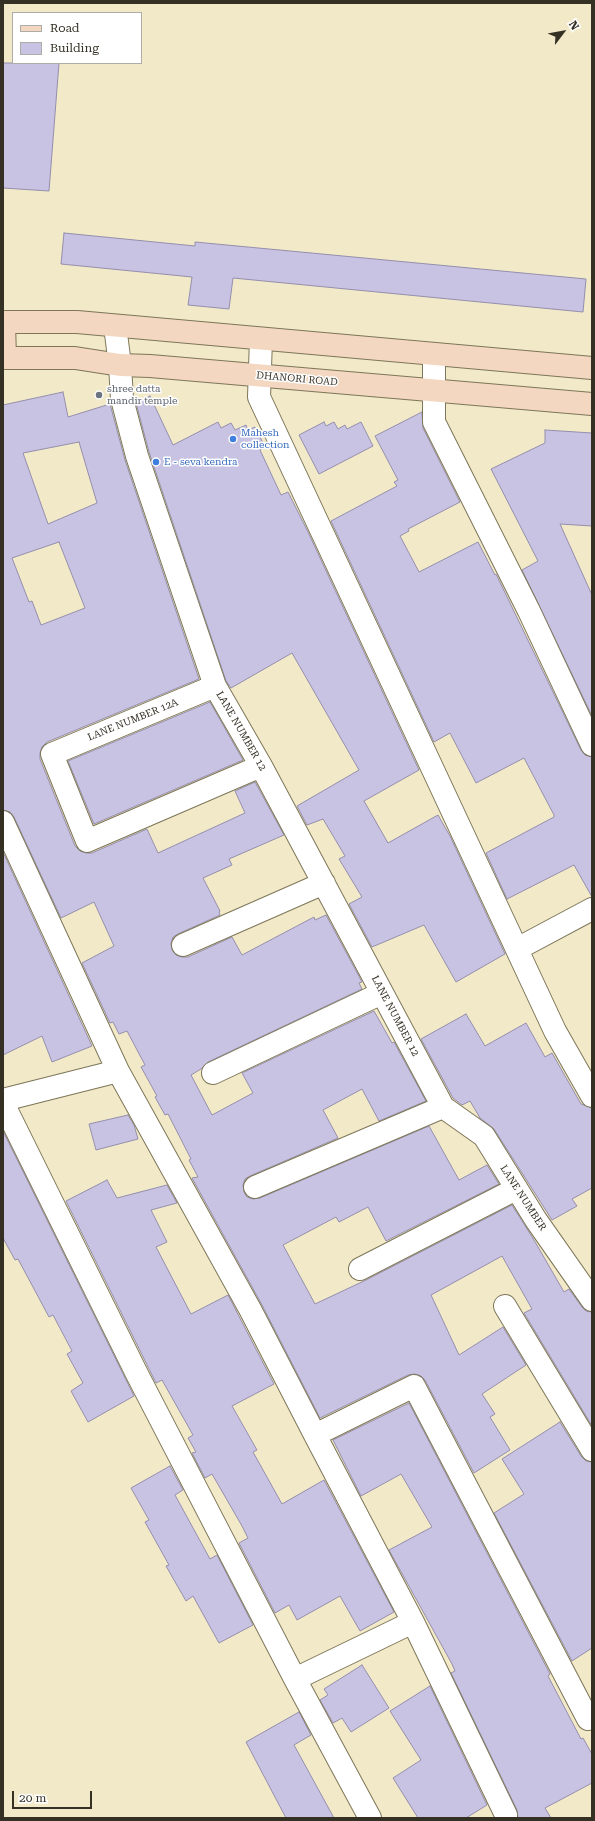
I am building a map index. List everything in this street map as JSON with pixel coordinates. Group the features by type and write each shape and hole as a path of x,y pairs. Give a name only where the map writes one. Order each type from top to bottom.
{"main road":[{"path":"4,358 3,322 77,322 261,340 592,368"},
{"name":"DHANORI ROAD","path":"4,358 75,358 120,365 150,366 592,404"}],"street":[{"name":"LANE NUMBER 12","path":"114,326 120,365 122,399 137,456 215,686 261,766 443,1107"},
{"path":"261,340 259,397 555,1031 592,1096"},
{"path":"434,355 434,422 529,611 592,745"},
{"name":"LANE NUMBER 12A","path":"215,686 52,754 87,841 261,766"},
{"path":"3,822 118,1071 251,1311 413,1622 506,1814 506,1818"},
{"path":"183,945 324,883"},
{"path":"517,949 592,909"},
{"path":"213,1073 382,993"},
{"path":"118,1071 3,1101 138,1376 295,1679 370,1818"},
{"path":"255,1187 443,1107"},
{"name":"LANE NUMBER","path":"443,1107 484,1136 536,1220 592,1300"},
{"path":"360,1269 516,1189"},
{"path":"505,1306 592,1450"},
{"path":"315,1435 414,1386 588,1719"},
{"path":"295,1679 413,1622"}],"building":[{"path":"3,63 59,64 49,191 3,188"},
{"path":"64,233 195,246 195,242 586,279 583,312 233,278 229,309 188,305 192,277 61,264"},
{"path":"63,392 68,417 110,404 125,460 199,679 47,742 42,747 40,759 75,846 80,851 92,853 147,829 158,853 245,813 235,791 255,782 284,835 229,859 232,865 203,878 220,911 220,915 173,937 171,943 172,950 176,955 188,957 232,937 242,955 314,917 315,920 326,915 362,982 359,983 362,989 208,1062 201,1069 191,1075 212,1115 253,1093 242,1073 374,1011 392,1043 394,1042 426,1101 379,1121 362,1089 323,1110 338,1138 250,1176 245,1179 243,1185 244,1192 247,1197 253,1199 260,1198 429,1126 459,1180 487,1165 499,1184 386,1241 368,1207 339,1222 336,1217 283,1245 315,1304 366,1280 512,1205 564,1292 569,1289 586,1311 592,1312 592,1426 524,1313 532,1309 502,1256 431,1295 459,1355 503,1327 526,1365 482,1394 495,1414 490,1417 510,1450 474,1473 425,1380 421,1376 415,1374 408,1375 320,1418 262,1305 192,1178 198,1177 189,1160 191,1159 168,1114 165,1115 155,1097 157,1096 141,1067 145,1065 127,1031 119,1034 113,1022 110,1023 82,963 114,946 94,902 61,918 14,817 10,812 3,810 3,405","holes":["79,442 97,503 48,524 23,453","59,542 85,608 41,625 32,601 29,602 12,558"]},
{"path":"150,396 173,445 218,422 221,428 231,423 235,430 246,425 248,430 255,427 265,447 260,450 281,495 288,492 419,770 364,801 388,843 438,815 450,836 505,954 456,982 424,925 372,947 349,904 362,897 339,859 345,856 323,819 307,825 297,806 359,770 292,653 231,688 226,681 149,452 136,403"},
{"path":"422,412 423,428 460,502 408,529 409,531 400,536 419,572 478,542 495,575 496,574 581,750 585,755 592,757 592,897 574,865 507,899 486,853 554,817 554,815 524,758 476,783 450,733 434,742 331,521 397,486 394,482 398,480 375,436"},
{"path":"324,422 326,426 334,422 338,429 345,425 347,429 361,422 373,446 319,474 299,435"},
{"path":"545,430 592,433 592,526 560,524 592,595 592,716 522,570 538,561 491,469 545,443"},
{"path":"210,702 243,760 94,824 68,761"},
{"path":"3,852 92,1046 52,1062 42,1036 3,1055"},
{"path":"466,1014 485,1046 526,1023 545,1057 552,1053 581,1104 592,1108 592,1188 572,1199 577,1206 552,1220 494,1129 480,1118 470,1101 462,1105 453,1098 421,1039"},
{"path":"128,1115 134,1125 138,1139 96,1150 89,1124"},
{"path":"3,1131 134,1396 88,1422 71,1391 83,1383 67,1354 72,1351 53,1315 49,1317 18,1259 15,1260 3,1238"},
{"path":"107,1180 117,1198 167,1185 177,1203 151,1210 167,1242 156,1247 191,1314 228,1295 274,1384 232,1406 257,1450 253,1452 282,1504 324,1480 394,1612 360,1631 340,1596 297,1620 289,1605 275,1613 239,1543 248,1538 242,1526 212,1474 205,1478 192,1453 196,1452 188,1438 193,1435 162,1380 156,1383 66,1201"},
{"path":"409,1403 550,1674 548,1676 581,1739 583,1738 592,1754 592,1783 545,1808 551,1818 518,1818 517,1810 451,1673 455,1671 452,1664 389,1550 432,1527 401,1474 361,1496 333,1440"},
{"path":"560,1422 581,1456 586,1461 592,1462 592,1648 572,1661 494,1513 524,1494 502,1459"},
{"path":"170,1466 183,1490 175,1495 210,1559 217,1555 253,1625 219,1643 193,1596 186,1601 166,1566 169,1565 145,1522 149,1520 131,1488"},
{"path":"362,1665 389,1708 351,1732 342,1718 333,1723 320,1700 328,1695 324,1689"},
{"path":"430,1686 487,1805 466,1818 418,1818 393,1778 421,1760 390,1711"},
{"path":"299,1712 311,1735 294,1745 334,1818 286,1818 246,1742"}],"place":[{"name":"shree datta mandir temple","path":"99,395"},
{"name":"Mahesh collection","path":"233,439"},
{"name":"E - seva kendra","path":"156,462"}]}
